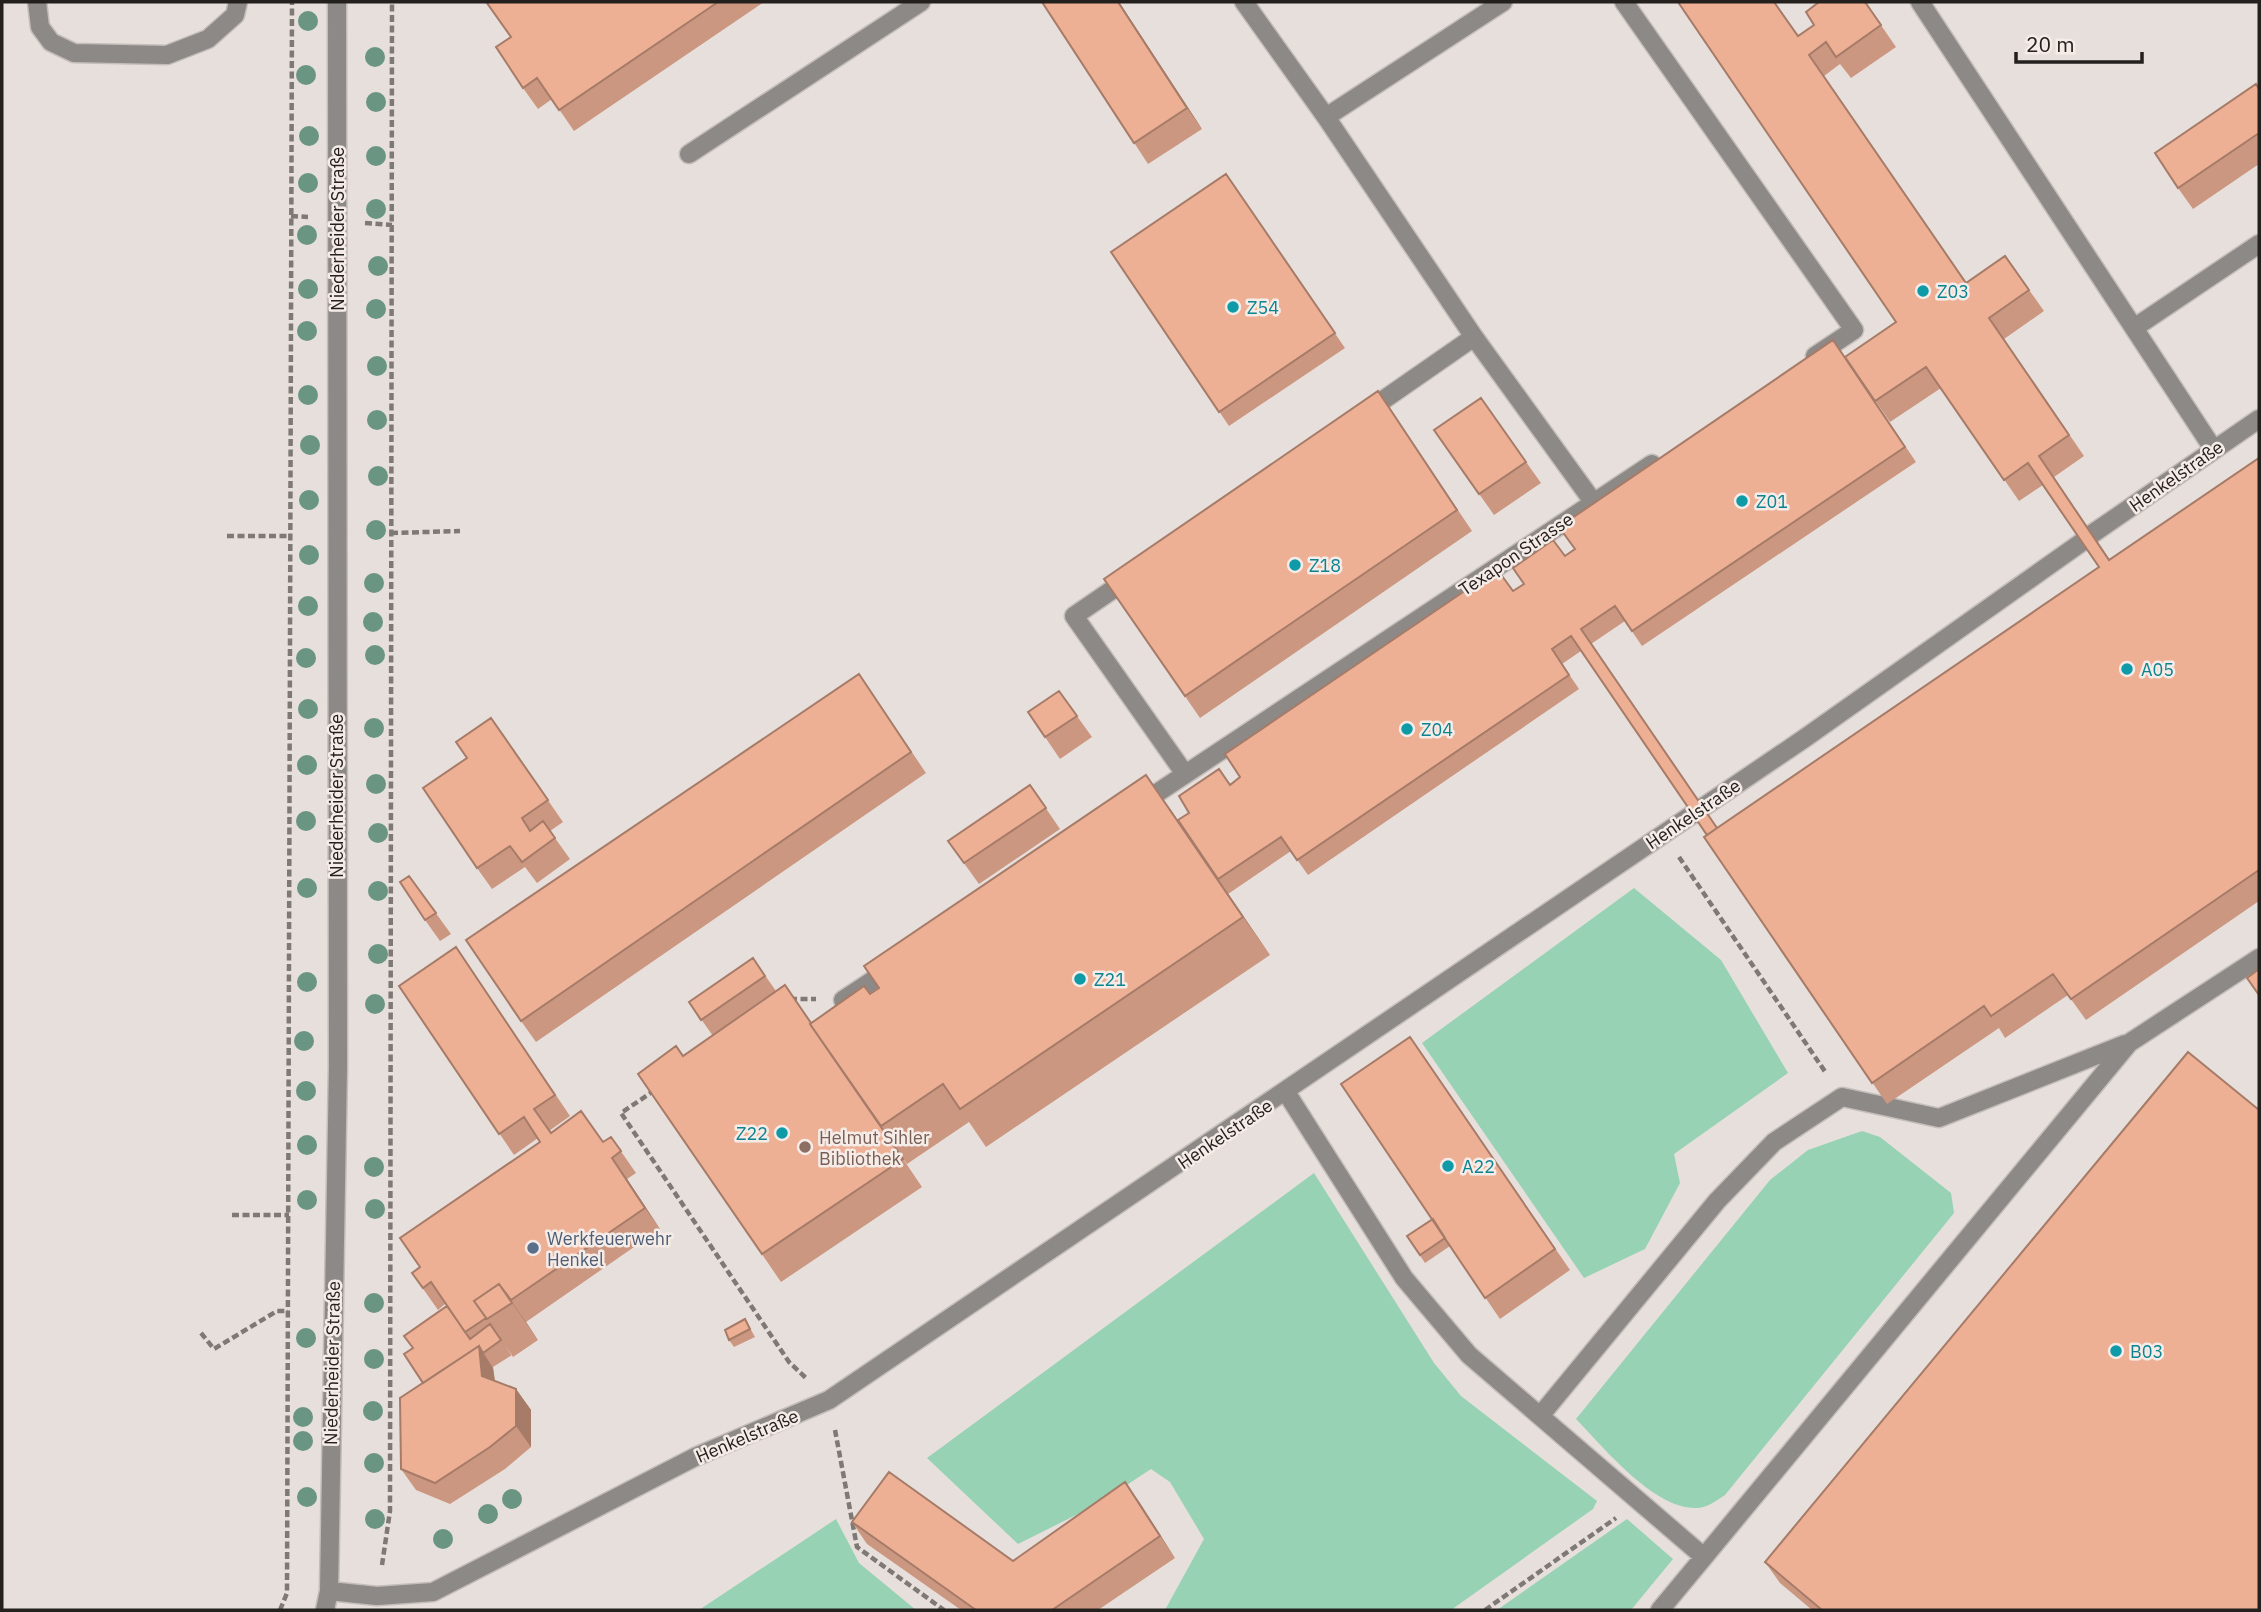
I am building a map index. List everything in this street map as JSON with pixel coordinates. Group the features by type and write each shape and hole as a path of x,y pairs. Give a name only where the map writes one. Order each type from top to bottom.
{"street":[{"path":"37,2 40,27 51,42 74,53 167,55 208,39 235,15 238,2"},
{"name":"Niederheider Straße","path":"329,1591 338,1067 335,707 337,2"},
{"path":"689,154 921,2"},
{"path":"1244,2 1326,117 1474,337 1594,503"},
{"path":"1326,117 1503,2"},
{"path":"1624,2 1854,330 1798,368"},
{"path":"1920,2 2214,450"},
{"path":"2134,328 2259,244"},
{"path":"1348,425 1474,337"},
{"name":"Henkelstraße","path":"329,1591 377,1597 433,1592 695,1457 829,1400 1663,834 2259,419"},
{"name":"Texapon Strasse","path":"1128,811 1662,458"},
{"path":"1142,568 1074,616 1185,774"},
{"path":"843,1000 912,955"},
{"path":"1540,1416 1717,1201 1774,1142 1842,1097 1939,1118 2129,1043 2259,958"},
{"path":"1660,1610 2129,1043"},
{"path":"1286,1092 1404,1278 1469,1356 1704,1557"},
{"path":"325,1610 329,1591"}],"path":[{"path":"280,1610 287,1593 292,2"},
{"path":"377,1597 390,1511 392,2"},
{"path":"391,533 460,531"},
{"path":"227,536 291,536"},
{"path":"1663,834 1842,1097"},
{"path":"778,1006 790,999 843,1000"},
{"path":"666,1083 621,1113 789,1362 829,1400 857,1547 944,1610"},
{"path":"232,1214 289,1215"},
{"path":"201,1333 214,1349 277,1311 288,1311"},
{"path":"1485,1610 1639,1502"}],"green space":[{"path":"1634,888 1721,960 1788,1073 1674,1154 1680,1183 1645,1249 1584,1278 1422,1043"},
{"path":"1862,1131 1880,1137 1951,1193 1954,1213 1725,1495 1700,1508 1680,1506 1663,1498 1630,1474 1576,1419 1770,1180 1808,1150"},
{"path":"1314,1173 1434,1363 1461,1396 1597,1501 1593,1509 1451,1610 1165,1610 1204,1539 1170,1482 1151,1469 1098,1504 1018,1544 927,1458"},
{"path":"836,1519 859,1563 916,1610 699,1610"},
{"path":"1627,1519 1673,1559 1631,1610 1497,1610"}],"building":[{"path":"718,2 559,110 537,78 523,88 496,47 511,37 487,3"},
{"path":"1042,2 1118,2 1187,108 1134,143"},
{"name":"A05","path":"1678,2 1774,2 1798,36 1814,25 1806,12 1819,2 1865,2 1881,25 1836,57 1826,42 1809,55 1966,283 2005,256 2029,290 1989,318 2069,435 2039,456 2109,560 2259,458 2259,870 2071,999 2053,974 1991,1016 1984,1006 1872,1083 1704,837 2099,567 2028,463 2004,480 1926,367 1875,401 1845,357 1896,322"},
{"path":"2256,84 2259,89 2259,133 2178,188 2155,153"},
{"name":"Z54","path":"1226,174 1335,333 1219,412 1111,252"},
{"path":"1833,340 1905,447 1632,631 1615,606 1581,629 1717,828 1707,835 1571,636 1552,649 1569,675 1297,860 1281,837 1218,879 1178,820 1189,813 1179,796 1219,769 1230,785 1240,777 1225,754 1497,569 1513,591 1524,584 1513,568 1553,540 1565,556 1575,549 1559,527"},
{"name":"Z18","path":"1378,391 1457,510 1185,696 1104,579"},
{"path":"1481,398 1526,462 1479,494 1434,430"},
{"path":"859,674 911,752 521,1021 466,940"},
{"path":"1059,691 1077,716 1045,737 1028,712"},
{"path":"491,718 548,800 522,818 530,831 543,821 555,838 522,862 510,846 477,868 423,788 467,758 456,742"},
{"name":"Z21","path":"1146,775 1243,917 960,1109 943,1084 881,1126 810,1024 864,986 870,994 879,988 864,966"},
{"path":"1030,785 1046,808 964,863 948,841"},
{"path":"409,876 436,913 425,920 400,882"},
{"path":"456,947 555,1095 534,1109 551,1133 581,1111 603,1142 611,1137 621,1151 612,1158 645,1208 511,1300 499,1284 474,1301 486,1318 465,1332 431,1282 423,1288 412,1273 420,1267 400,1238 540,1142 524,1117 499,1134 399,986"},
{"path":"753,958 765,976 701,1020 689,1002"},
{"path":"2259,969 2259,995 2247,978"},
{"name":"Z22","path":"785,985 903,1159 762,1254 638,1074 676,1046 683,1056"},
{"name":"A22","path":"1410,1037 1555,1249 1485,1298 1341,1084"},
{"name":"B03","path":"2188,1052 2259,1110 2259,1610 1822,1610 1765,1562"},
{"path":"1433,1219 1445,1238 1420,1255 1407,1236"},
{"path":"499,1284 512,1303 487,1319 474,1301"},
{"path":"447,1306 470,1339 490,1324 501,1340 483,1353 479,1346 423,1383 404,1354 413,1348 404,1336"},
{"path":"745,1319 750,1329 729,1340 725,1330"},
{"path":"479,1346 482,1376 516,1389 516,1426 490,1447 435,1483 401,1469 400,1398"},
{"path":"889,1472 1013,1561 1125,1482 1160,1536 1052,1610 976,1610 852,1522"}],"place":[{"name":"Z03","path":"1923,291"},
{"name":"Z54","path":"1233,307"},
{"name":"Z01","path":"1742,501"},
{"name":"Z18","path":"1295,565"},
{"name":"A05","path":"2127,669"},
{"name":"Z04","path":"1407,729"},
{"name":"Z21","path":"1080,979"},
{"name":"Z22","path":"782,1133"},
{"name":"Helmut Sihler Bibliothek","path":"805,1147"},
{"name":"A22","path":"1448,1166"},
{"name":"Werkfeuerwehr Henkel","path":"533,1248"},
{"name":"B03","path":"2116,1351"}]}
